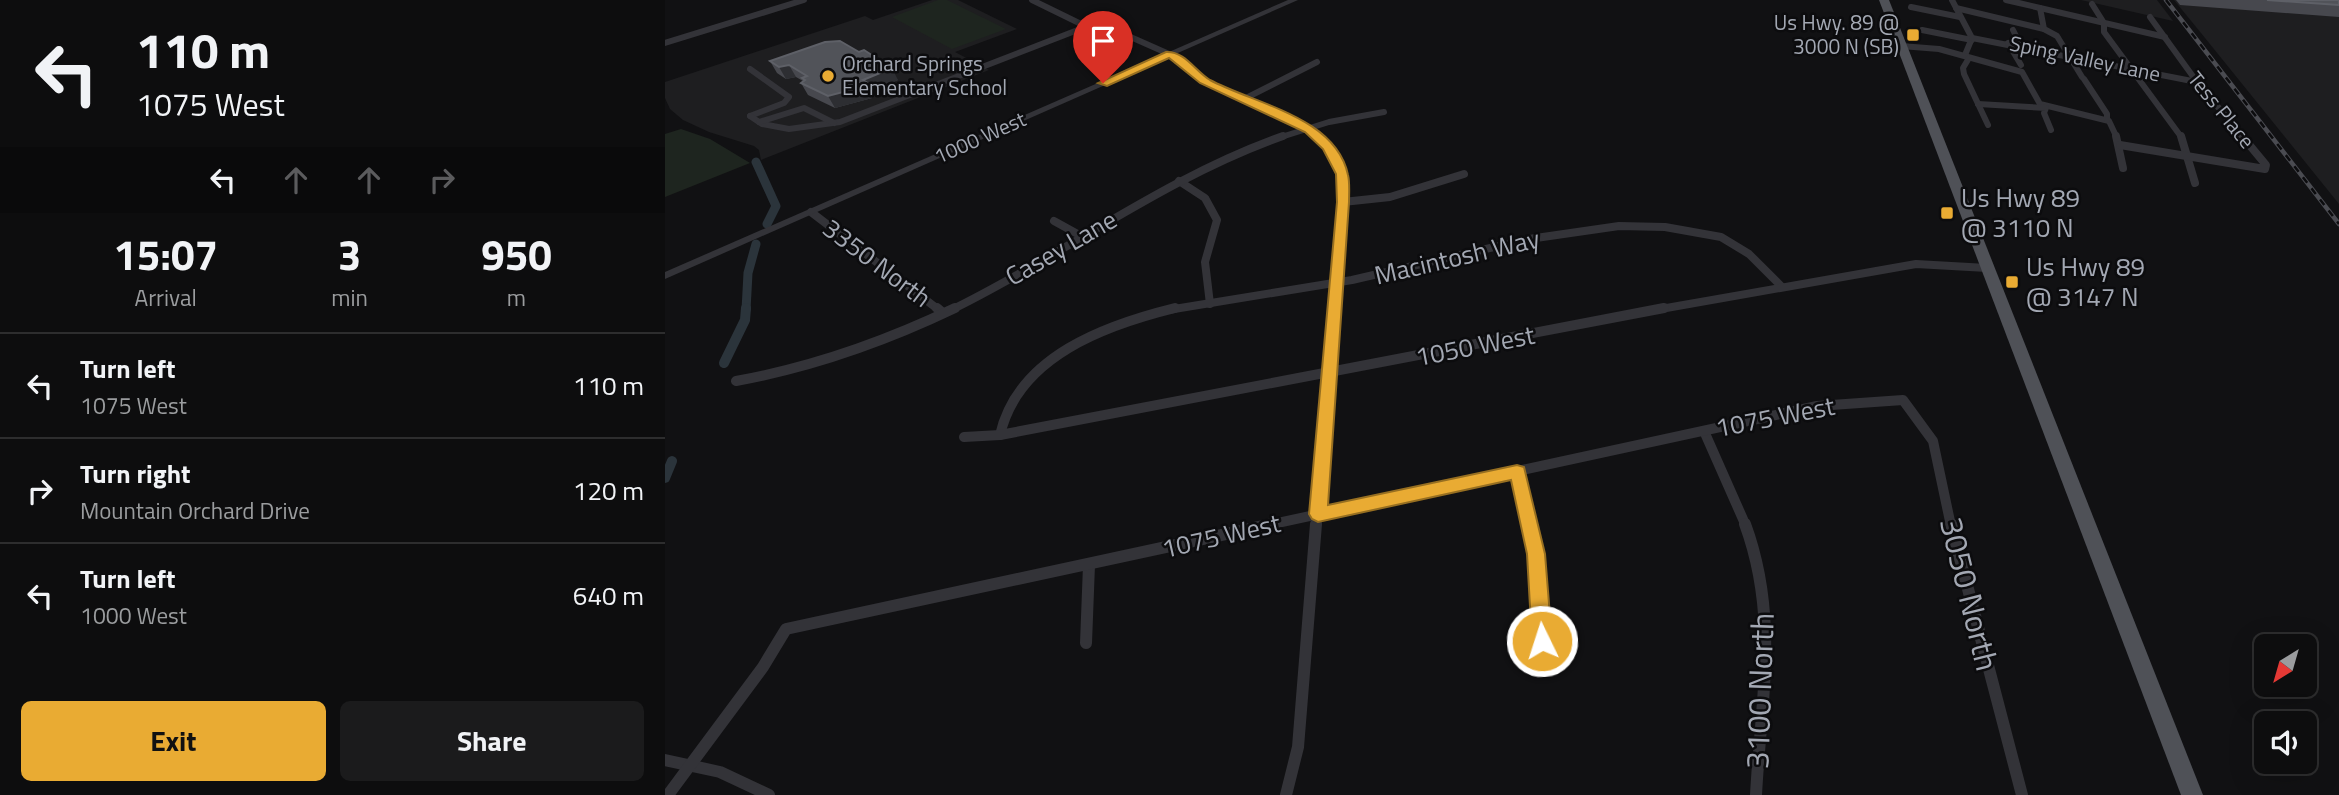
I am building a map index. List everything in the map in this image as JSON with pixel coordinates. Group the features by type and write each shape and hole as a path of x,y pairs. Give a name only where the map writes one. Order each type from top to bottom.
{"main road":[{"path":"1884,0 2192,795"}],"street":[{"path":"665,43 804,0"},
{"path":"1032,0 1088,26 1117,31 1169,54 1181,60 1204,81 1309,129 1336,158 1342,174 1343,202 1334,284 1298,747 1286,795"},
{"name":"1000 West","path":"665,276 1294,0"},
{"path":"1951,0 1972,39 1963,68 1964,74 1988,125"},
{"path":"2006,0 2165,37"},
{"path":"2041,0 2044,29"},
{"path":"2092,4 2104,23 2104,32 2182,138 2190,158 2195,183"},
{"path":"1911,7 1960,17"},
{"path":"1956,8 2055,33 2107,114 2107,120 2120,145 2123,168"},
{"name":"Tess Place","path":"2150,17 2197,82 2266,165 2265,169 2252,169 2190,158"},
{"path":"750,69 789,97 784,103 750,116 759,122 789,129 834,123 1088,26"},
{"name":"Sping Valley Lane","path":"1922,30 2008,43 2197,82"},
{"path":"2013,30 2021,46"},
{"path":"2008,43 2040,104 2046,108"},
{"path":"1901,46 1939,49 2018,66"},
{"path":"1244,99 1317,62"},
{"path":"1978,104 2046,108 2107,120"},
{"path":"759,122 804,108 834,123"},
{"path":"2046,108 2044,113 2051,130"},
{"name":"Casey Lane","path":"736,381 770,376 817,363 943,313 1179,181 1239,154 1340,118 1384,111"},
{"path":"2120,145 2190,158"},
{"path":"1343,202 1390,197 1464,174"},
{"path":"1179,181 1205,198 1217,220 1205,261 1210,304"},
{"name":"3350 North","path":"811,212 943,313"},
{"path":"1054,221 1083,237"},
{"name":"Macintosh Way","path":"1000,435 1002,421 1016,398 1042,368 1083,340 1126,322 1210,304 1334,284 1517,242 1620,225 1710,234 1731,241 1745,250 1781,286"},
{"name":"1050 West","path":"964,437 1000,435 1781,286 1916,264 1987,268"},
{"name":"1075 West","path":"693,765 786,629 1817,405 1903,400"},
{"name":"3050 North","path":"1903,400 1933,442 1955,544 2022,795"},
{"name":"3100 North","path":"1705,431 1739,499 1756,555 1765,612 1767,644 1756,795"},
{"path":"1517,472 1536,554 1542,641 1534,665"},
{"path":"1086,643 1089,565"},
{"path":"665,760 693,765 756,787 769,795"},
{"path":"668,795 693,765"}],"shaded area":[{"name":"Orchard Springs Elementary School","path":"932,0 958,0 1017,29 955,52 989,70 761,160 759,150 754,146 709,132 683,120 670,109 665,98 665,82 865,16 873,20"},
{"path":"938,0 947,0 1006,29 952,49 892,17"},
{"path":"2081,0 2157,0 2173,21"},
{"path":"2174,0 2339,0 2339,204 2201,33"},
{"path":"681,129 710,139 750,163 665,197 665,134"}],"building":[{"path":"2267,0 2339,0 2339,5"},
{"path":"840,41 859,52 864,50 892,68 863,80 866,82 861,83 866,86 828,96 801,83 805,80 802,78 807,76 789,65 779,67 770,61 825,42"}],"waterway":[{"path":"756,162 776,206 767,224"},
{"path":"746,310 748,273 756,244"},
{"path":"724,363 745,320 746,308"},
{"path":"665,478 672,461"}],"railway":[{"path":"2166,0 2339,224"}],"place":[{"name":"Us Hwy. 89 @ 3000 N (SB)","path":"1913,35"},
{"name":"Orchard Springs Elementary School","path":"828,76"},
{"name":"Us Hwy 89 @ 3110 N","path":"1947,213"},
{"name":"Us Hwy 89 @ 3147 N","path":"2012,282"}],"route":[{"path":"1103,83 1169,54 1187,64 1191,71 1204,81 1309,129 1328,147 1342,174 1343,202 1334,284 1318,514 1517,472 1536,554 1542,641"}]}
